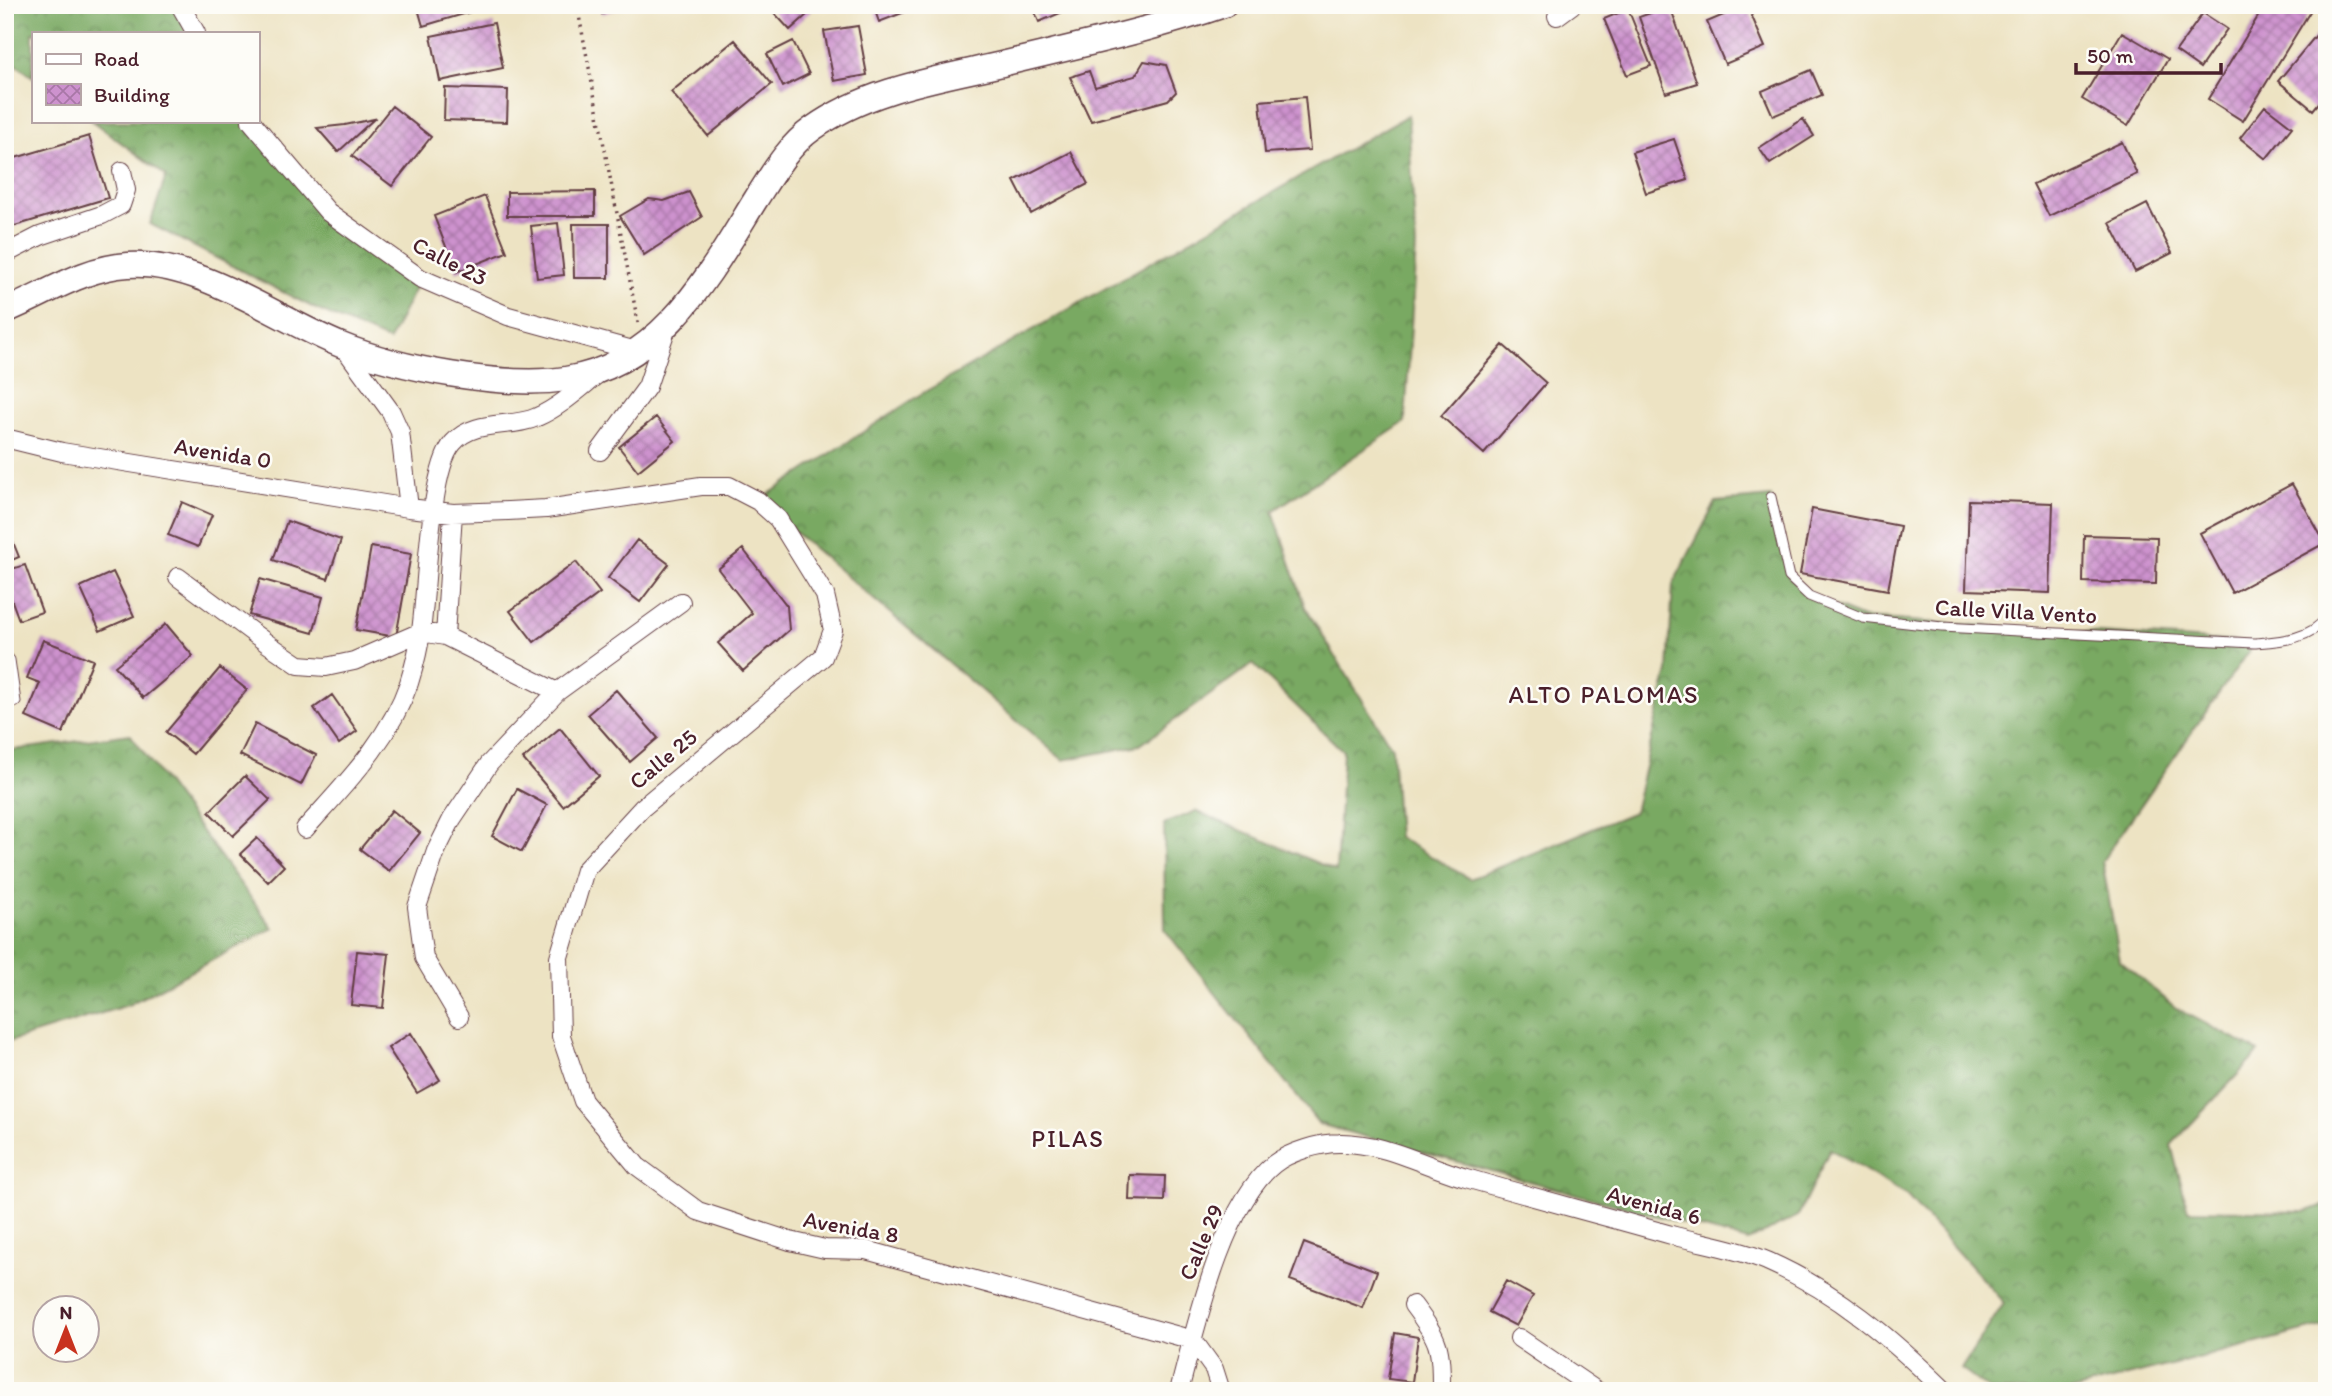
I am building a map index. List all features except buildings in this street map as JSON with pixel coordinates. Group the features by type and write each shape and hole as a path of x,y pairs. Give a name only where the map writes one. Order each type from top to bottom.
{"main road":[{"path":"5,311 88,272 129,265 164,267 196,275 343,346 426,369 502,380 566,379 601,371 639,349 667,327 704,284 779,163 809,131 852,104 912,84 1106,40 1182,20 1224,5"}],"street":[{"path":"180,5 195,32"},
{"name":"Calle 23","path":"252,122 328,212 420,278 508,316 639,349"},
{"path":"5,254 40,236 102,215 121,205 126,190 122,171"},
{"path":"600,451 647,387 667,327"},
{"path":"343,346 391,412 400,432 409,508"},
{"path":"305,829 376,747 396,715 410,681 421,632 433,511 443,460 452,444 465,433 536,418 601,371"},
{"name":"Avenida 0","path":"5,438 62,452 453,513 546,509 701,486 729,486 758,501"},
{"name":"Calle 25","path":"583,1101 561,1036 559,957 585,870 642,808 823,657 833,630 825,595 778,519 758,501"},
{"path":"445,636 453,513"},
{"path":"178,576 299,665 326,667 354,661 421,632 445,636 557,692"},
{"path":"459,1017 425,958 417,907 436,851 452,818 489,764 557,692 681,602"},
{"name":"Avenida 8","path":"583,1101 637,1166 698,1211 790,1241 825,1249 866,1250 1193,1340"},
{"name":"Avenida 6","path":"1314,1145 1340,1143 1385,1150 1462,1177 1765,1261 1843,1302 1894,1341 1945,1391"},
{"name":"Calle 29","path":"1180,1391 1210,1279 1231,1226 1258,1181 1276,1163 1314,1145"},
{"path":"1413,1305 1433,1332 1441,1353 1441,1391"},
{"path":"1519,1338 1597,1391"},
{"path":"1193,1340 1214,1369 1221,1391"}],"lane":[{"name":"Calle Villa Vento","path":"1772,498 1789,577 1809,596 1863,618 1942,627 2254,643 2289,641 2320,626 2327,617"},
{"path":"5,654 10,660 16,702"}],"path":[{"path":"577,5 639,349"}],"green space":[{"path":"5,5 180,5 195,32 32,32 32,76 5,56"},
{"path":"1408,115 1416,247 1405,422 1273,511 1305,607 1392,748 1398,837 1470,879 1634,812 1668,671 1673,584 1716,502 1771,497 1789,577 1809,596 1863,618 2254,643 2102,861 2120,961 2176,1008 2259,1052 2171,1145 2188,1210 2305,1212 2327,1204 2327,1325 2069,1391 1991,1391 1961,1369 2004,1303 1906,1195 1830,1149 1798,1216 1748,1241 1319,1124 1165,930 1164,824 1196,811 1336,871 1343,751 1253,664 1140,745 1063,760 758,501 921,394"},
{"path":"93,122 252,122 328,212 420,278 389,341 316,309 150,224 166,176"},
{"path":"130,734 273,928 128,1005 5,1043 5,751"}],"district":[{"name":"ALTO PALOMAS","path":"1604,695"},
{"name":"PILAS","path":"1068,1139"}]}
